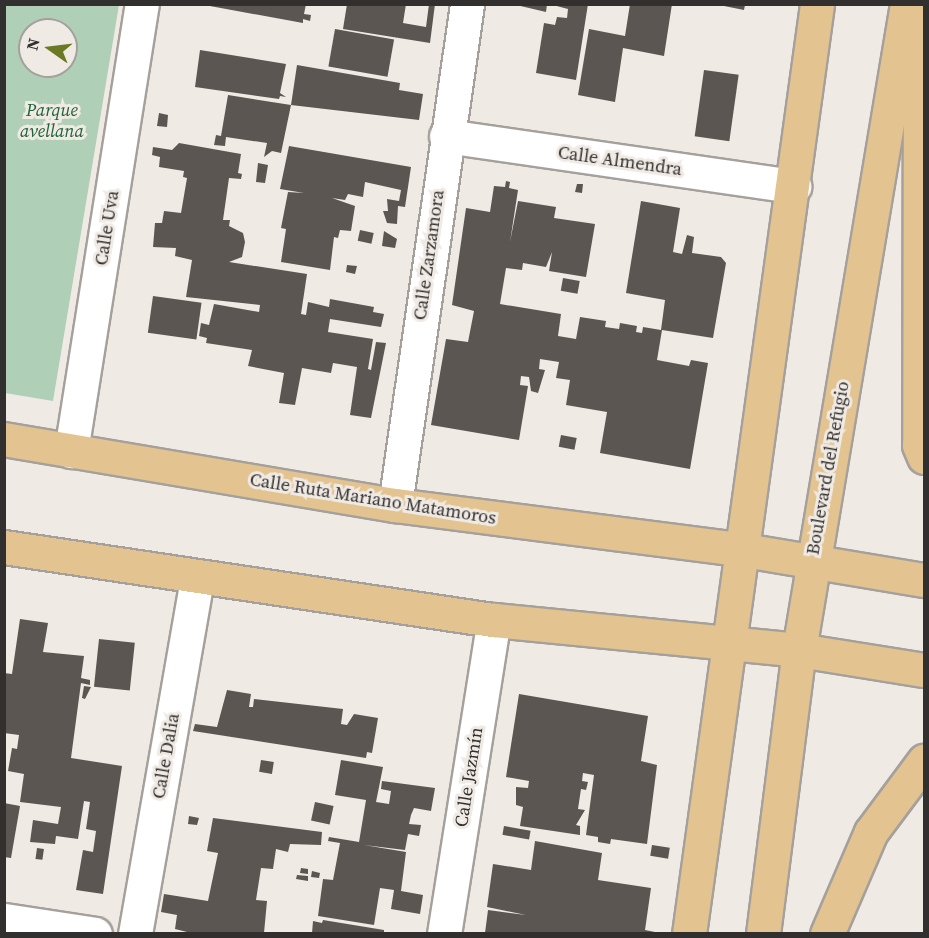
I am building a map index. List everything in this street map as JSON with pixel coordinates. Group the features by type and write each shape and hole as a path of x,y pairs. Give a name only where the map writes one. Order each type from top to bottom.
{"main road":[{"path":"689,933 744,550 817,4"},
{"name":"Boulevard del Refugio","path":"763,933 799,650 907,4"},
{"path":"920,4 919,445 924,457"},
{"name":"Calle Ruta Mariano Matamoros","path":"4,439 395,505 744,550 924,579"},
{"path":"4,547 197,578 494,620 799,650 924,670"},
{"path":"827,933 871,832 924,761"}],"street":[{"name":"Calle Uva","path":"71,451 142,4"},
{"name":"Calle Zarzamora","path":"395,505 446,136 467,4"},
{"name":"Calle Almendra","path":"446,136 794,186"},
{"name":"Calle Dalia","path":"135,933 197,578"},
{"name":"Calle Jazmín","path":"444,933 494,620"},
{"path":"4,920 95,933"}],"green space":[{"name":"Parque avellana","path":"4,5 119,5 53,401 5,393"}],"building":[{"path":"199,4 306,4 304,14 311,15 310,21 303,19 303,23"},
{"path":"347,4 406,4 403,23 426,27 429,4 435,4 430,43 343,29"},
{"path":"512,4 547,4 546,12"},
{"path":"549,4 588,4 576,80 536,73 544,23 555,25 557,17 567,18 568,9"},
{"path":"630,4 672,4 664,56 623,48 615,102 578,95 589,29 625,36"},
{"path":"719,5 745,5 744,10"},
{"path":"335,29 394,39 387,77 328,66"},
{"path":"200,50 286,64 280,93 286,97 280,96 279,99 195,87"},
{"path":"297,65 400,83 399,90 423,94 419,120 291,105"},
{"path":"704,70 739,75 729,141 695,136"},
{"path":"228,95 291,105 281,153 272,151 264,157 267,143 226,137 225,146 214,145 216,135 221,136"},
{"path":"159,113 168,115 167,127 157,126"},
{"path":"179,143 241,154 238,173 242,174 241,179 229,178 223,220 230,220 229,226 243,233 245,242 242,257 229,262 307,274 301,314 306,315 308,302 329,307 330,299 374,307 373,312 384,314 381,327 330,319 328,332 373,339 368,369 371,370 376,342 386,343 371,418 350,415 357,367 333,363 331,373 302,368 295,405 279,403 284,373 248,366 252,350 206,343 207,338 199,336 201,323 209,325 214,304 259,312 260,305 186,297 192,260 175,256 176,248 153,247 155,223 162,223 164,211 181,213 187,178 183,177 184,171 159,167 160,157 152,155 153,147 172,150"},
{"path":"289,146 411,167 405,207 398,206 397,224 387,223 383,211 388,211 387,199 399,201 401,190 365,182 363,197 348,194 345,200 332,198 355,206 351,231 340,230 338,238 334,237 330,270 281,262 286,229 281,228 288,192 304,193 280,189"},
{"path":"258,163 268,165 265,183 256,182"},
{"path":"506,181 510,182 509,188 518,190 510,242 518,201 556,207 554,218 595,224 586,277 549,271 552,252 546,267 523,263 522,270 506,268 500,304 561,314 558,336 576,339 580,317 606,321 605,327 619,329 620,323 637,326 636,332 642,333 643,327 661,330 665,300 626,293 641,201 680,208 673,252 682,254 687,235 694,237 692,253 721,257 726,263 713,338 662,330 657,360 689,366 691,360 708,363 690,469 600,453 607,412 566,405 570,380 556,378 559,362 540,359 539,369 545,370 538,393 531,391 529,377 521,376 520,385 528,386 519,440 431,425 446,339 468,342 474,311 452,305 466,208 490,212 494,186 505,187"},
{"path":"577,184 583,184 582,193 575,192"},
{"path":"360,230 374,233 371,244 358,241"},
{"path":"384,231 397,239 395,248 382,246"},
{"path":"347,265 357,266 355,274 346,272"},
{"path":"563,278 580,281 577,294 561,291"},
{"path":"153,296 202,303 196,339 148,333"},
{"path":"561,435 577,438 574,450 559,447"},
{"path":"20,619 48,623 43,652 84,656 81,678 90,680 90,685 81,683 71,758 122,766 103,894 76,890 83,850 93,852 96,831 86,829 90,802 84,801 78,839 56,836 55,844 30,842 33,820 58,824 61,807 20,802 24,774 8,771 12,748 17,749 19,735 4,733 4,673 12,674"},
{"path":"99,639 135,643 130,691 94,687"},
{"path":"84,686 91,687 85,699 82,698"},
{"path":"227,690 251,694 249,707 253,707 254,699 343,709 341,724 347,725 354,714 378,718 372,753 367,752 366,758 193,731 195,724 217,727"},
{"path":"519,694 648,716 641,761 657,765 647,844 611,839 610,844 598,842 598,837 586,835 594,775 583,773 582,781 588,782 586,790 581,789 578,809 585,810 576,825 580,826 580,835 520,826 523,807 516,805 516,787 528,788 529,781 506,777"},
{"path":"261,760 274,762 272,774 259,772"},
{"path":"341,760 383,767 376,802 389,804 391,791 381,789 382,781 435,788 431,811 414,808 409,824 421,825 419,836 408,834 405,850 364,845 406,852 401,891 423,895 420,914 391,909 394,890 380,888 374,925 318,916 323,879 333,880 340,843 328,841 329,837 359,842 366,800 335,795"},
{"path":"315,802 334,806 330,825 311,821"},
{"path":"4,803 20,806 11,858 4,857"},
{"path":"189,816 199,818 197,825 188,824"},
{"path":"213,818 322,832 321,845 290,844 288,852 276,849 273,869 261,868 256,900 267,901 264,933 191,933 175,929 177,915 161,912 164,894 208,901 218,853 207,851"},
{"path":"504,826 531,831 529,840 502,835"},
{"path":"535,841 602,853 598,880 651,888 645,930 660,933 485,933 488,910 526,915 487,907 493,864 531,870"},
{"path":"652,845 670,848 668,859 650,856"},
{"path":"37,848 44,849 42,860 35,859"},
{"path":"301,868 308,869 308,874 300,873"},
{"path":"312,871 320,873 319,878 311,877"},
{"path":"297,875 308,876 308,881 296,879"},
{"path":"323,920 384,930 384,933 312,933 313,921 322,923"}]}
